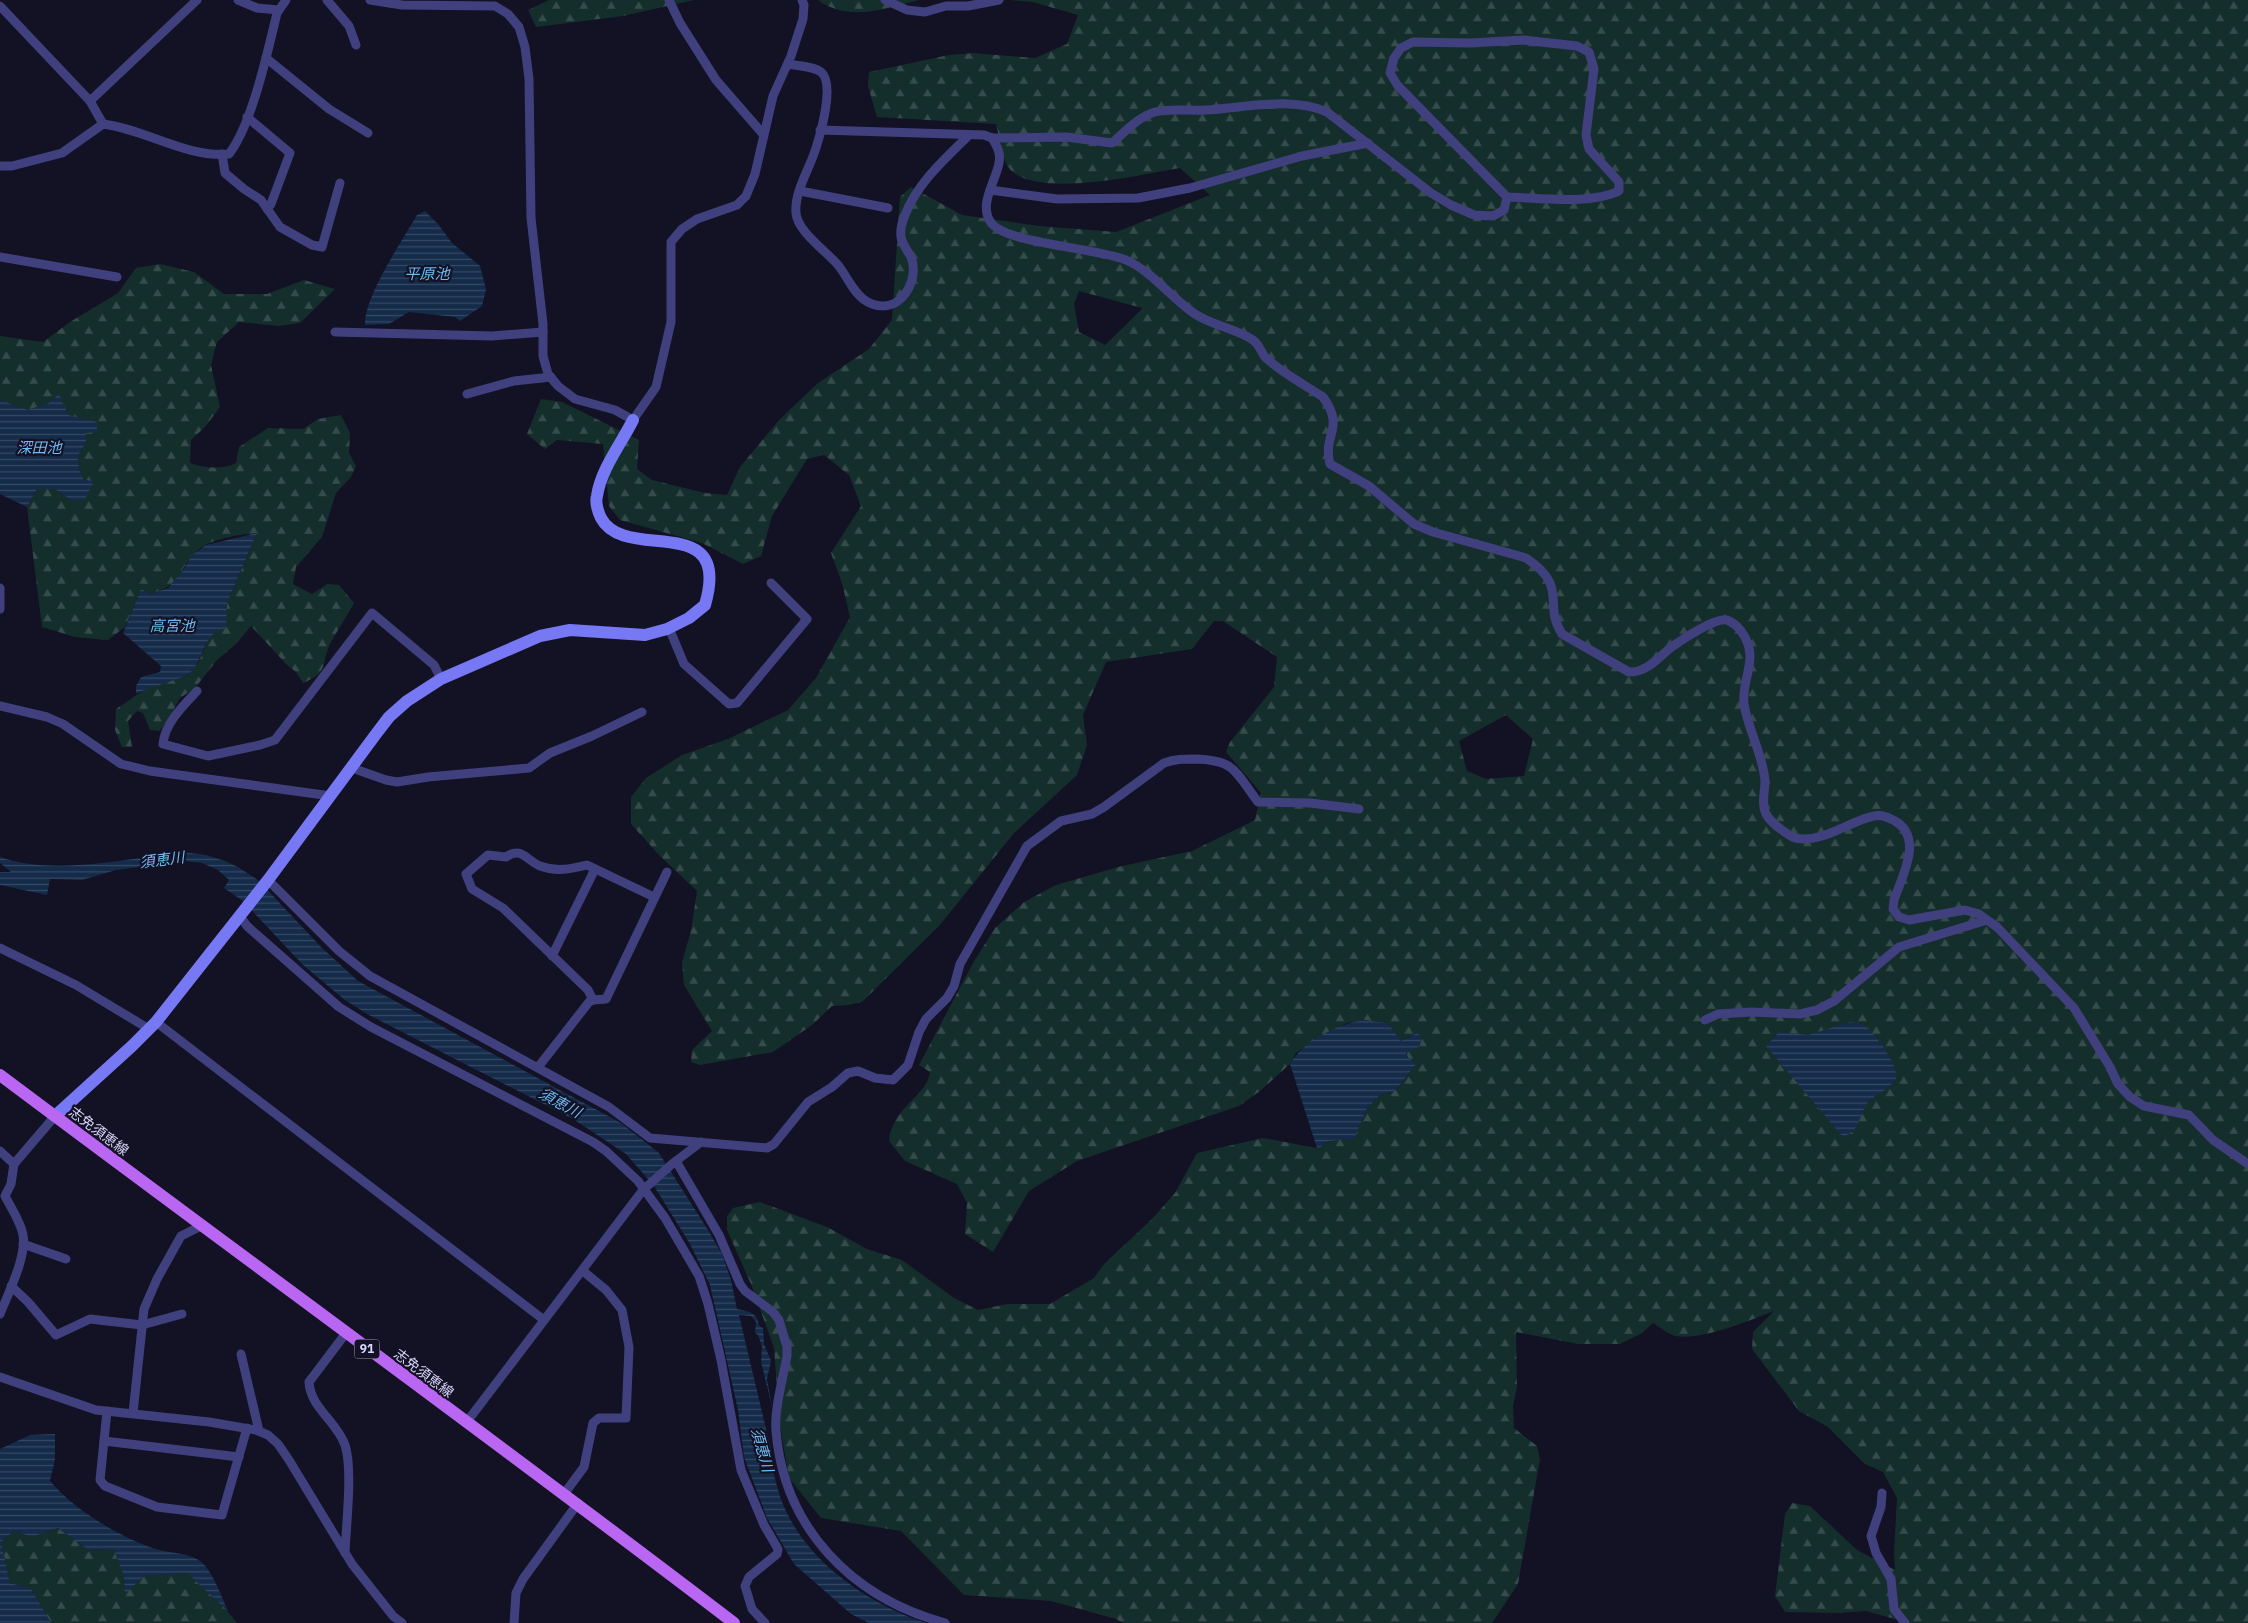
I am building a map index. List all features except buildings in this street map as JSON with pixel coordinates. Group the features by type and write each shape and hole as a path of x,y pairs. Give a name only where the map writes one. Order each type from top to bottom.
{"main road":[{"name":"志免須恵線","path":"0,1075 466,1423 578,1503 734,1623"}],"street":[{"path":"90,101 197,0"},
{"path":"238,0 257,8 280,10"},
{"path":"0,166 12,166 62,153 103,124 123,126 211,156 229,154 237,144 247,117 280,10 286,0"},
{"path":"327,0 349,26 356,45"},
{"path":"370,0 402,5 495,6 508,14 519,27 525,47 530,79 532,218 543,332 543,356 551,377 558,386 575,399 615,410 633,420"},
{"path":"669,0 680,23 716,80 763,134"},
{"path":"0,1314 11,1286 23,1244 23,1234 3,1198 11,1184 14,1164 55,1116 152,1026 267,882 390,717 407,701 441,679 540,636 570,630 645,635 669,628 689,618 705,605 710,575 705,559 696,550 680,543 622,536 605,525 599,512 596,497 604,474 633,420 656,387 671,322 671,242 682,229 697,219 737,205 746,196 755,174 773,96 788,64 803,19 804,5 802,0"},
{"path":"885,0 907,10 925,12 946,6 968,6 998,0"},
{"path":"0,6 90,101 103,124"},
{"path":"1523,40 1578,46 1589,52 1594,69 1586,134 1589,149 1619,182 1619,191 1612,194 1585,198 1507,197 1398,86 1390,73 1394,58 1401,48 1413,42 1471,43 1523,40"},
{"path":"266,58 329,109 368,133"},
{"path":"788,64 820,71 826,78 828,96 817,147 800,191 796,212 798,224 838,266 858,294 875,306 889,306 898,301 911,284 914,269 901,238 901,228 905,214 924,182 968,135"},
{"path":"820,130 984,135 992,138 1066,137 1112,143 1143,116 1157,112 1277,104 1312,105 1326,112 1431,194 1451,206 1474,215 1493,216 1504,210 1507,197"},
{"path":"247,117 290,153 271,204 267,208"},
{"path":"992,138 999,149 1000,162 987,202 987,214 992,224 1011,235 1099,252 1128,261 1150,276 1194,314 1213,324 1243,334 1256,342 1266,358 1323,396 1330,406 1334,417 1329,442 1330,464 1369,486 1414,524 1433,532 1526,558 1538,566 1549,578 1554,590 1556,624 1562,634 1630,672 1638,672 1651,665 1674,646 1714,621 1726,620 1738,627 1746,638 1751,662 1744,690 1744,704 1763,769 1766,814 1774,825 1794,838 1806,839 1876,815 1887,816 1900,824 1909,833 1910,846 1894,900 1893,909 1899,917 1909,920 1965,910 1979,914 1997,927 2074,1008 2110,1067 2118,1084 2130,1098 2144,1106 2189,1115 2213,1140 2248,1164"},
{"path":"990,190 1057,199 1138,198 1190,188 1302,156 1368,143"},
{"path":"222,154 225,172 244,189 261,200 280,227 312,245 322,247 340,183"},
{"path":"800,191 888,208"},
{"path":"0,257 117,277"},
{"path":"336,332 492,336 543,332"},
{"path":"467,394 514,381 551,377"},
{"path":"669,628 684,664 728,704 737,703 807,619 771,583"},
{"path":"0,588 0,609"},
{"path":"197,691 180,709 164,734 163,744 208,756 260,745 274,740 372,613 434,665 441,679"},
{"path":"0,706 47,717 64,724 121,764 150,771 331,796"},
{"path":"352,768 397,782 428,777 529,768 550,753 592,736 642,712"},
{"path":"267,882 339,951 370,976 610,1106 650,1138 766,1148 774,1144 808,1102 832,1087 848,1073 858,1071 875,1078 893,1080 908,1065 919,1032 926,1018 947,998 954,986 960,964 1027,846 1061,821 1092,814 1164,763 1175,759 1216,760 1224,762 1232,767 1258,802 1310,803 1359,809"},
{"path":"593,1000 588,990 503,908 472,889 466,874 488,855 506,857 518,852 540,866 568,870 587,865 654,897"},
{"path":"552,956 595,869"},
{"path":"539,1066 588,1002 606,999 654,897 668,872"},
{"path":"242,913 247,926 339,1007 371,1027 593,1142 606,1151 638,1181 665,1218 698,1276 708,1304 741,1470 760,1517 778,1549 777,1554 749,1577 745,1586 752,1609 764,1623"},
{"path":"1705,1020 1718,1014 1751,1012 1800,1014 1817,1010 1834,1001 1900,947 1987,920"},
{"path":"0,948 76,985 152,1026 219,1069 544,1320"},
{"path":"466,1423 643,1190 674,1162 701,1142"},
{"path":"0,1151 14,1164"},
{"path":"674,1162 720,1235 740,1284 745,1291 773,1312 778,1320 787,1347 787,1356 776,1431 784,1479 801,1518 819,1543 852,1577 892,1603 946,1623"},
{"path":"133,1413 142,1325 147,1301 181,1236 201,1226"},
{"path":"23,1244 66,1258"},
{"path":"564,1494 584,1467 593,1423 598,1418 626,1418 629,1347 622,1310 606,1290 582,1271"},
{"path":"11,1286 28,1302 56,1335 90,1319 142,1325 182,1314"},
{"path":"345,1553 348,1470 345,1445 320,1409 310,1390 309,1382 346,1333"},
{"path":"241,1354 259,1431"},
{"path":"0,1377 96,1410 247,1428 268,1436 278,1444 290,1460 345,1553 393,1616 402,1623"},
{"path":"107,1411 100,1480 105,1486 158,1508 222,1515 247,1428"},
{"path":"104,1441 239,1457"},
{"path":"1882,1493 1881,1507 1871,1536 1876,1553 1891,1579 1894,1609 1905,1623"},
{"path":"514,1623 516,1593 523,1579 578,1503"}],"green space":[{"path":"549,0 694,0 623,16 536,27 528,10"},
{"path":"818,0 919,0 880,10 855,12 842,11"},
{"path":"1010,0 2248,0 2248,1623 1910,1623 1866,1611 1839,1613 1785,1612 1775,1596 1785,1514 1792,1503 1810,1506 1857,1550 1895,1570 1897,1498 1883,1472 1865,1464 1828,1427 1799,1411 1752,1349 1753,1332 1774,1311 1725,1329 1686,1337 1667,1333 1653,1323 1642,1333 1620,1344 1578,1344 1516,1332 1517,1387 1513,1406 1514,1428 1537,1446 1540,1459 1518,1584 1492,1623 1123,1623 1116,1619 1051,1601 964,1595 901,1531 821,1518 789,1478 780,1426 774,1348 751,1284 727,1230 727,1216 733,1208 760,1202 827,1227 867,1249 902,1260 954,1298 978,1310 1007,1304 1050,1304 1094,1278 1104,1264 1152,1219 1175,1193 1197,1153 1263,1138 1317,1148 1328,1141 1353,1139 1366,1110 1380,1095 1395,1091 1417,1063 1408,1058 1406,1052 1417,1033 1401,1041 1388,1023 1364,1020 1347,1023 1296,1053 1290,1064 1260,1091 1239,1106 1077,1161 1029,1191 993,1252 965,1234 967,1203 957,1184 905,1161 889,1141 896,1119 928,1080 930,1072 919,1065 973,963 995,928 1024,902 1056,885 1122,866 1192,851 1255,820 1261,793 1226,752 1230,742 1274,687 1277,657 1223,621 1214,621 1192,649 1106,662 1083,715 1087,745 1077,775 1014,833 939,926 862,1002 832,1006 812,1025 773,1052 700,1065 691,1062 692,1050 712,1031 684,985 682,962 691,931 697,891 660,856 631,824 631,797 646,778 682,755 728,739 788,710 816,678 850,617 842,583 831,553 861,506 849,475 824,455 807,459 772,516 761,556 743,564 702,543 620,520 609,506 603,444 557,440 545,449 527,434 541,399 562,402 639,440 637,469 652,480 705,493 727,495 740,467 779,420 818,383 869,349 892,320 900,197 911,187 962,215 1039,226 1116,232 1210,195 1180,168 1090,182 1065,184 1041,182 1022,177 1009,168 1003,154 996,124 877,117 868,86 869,72 949,55 973,53 1035,58 1067,44 1078,15 1033,2","holes":["1079,291 1142,308 1142,309 1105,345 1079,332 1074,304","1506,715 1533,739 1524,776 1486,779 1467,771 1459,741"]},
{"path":"160,264 194,272 224,294 267,294 304,280 335,289 300,323 278,326 239,322 217,342 211,365 220,407 205,427 191,440 190,463 213,468 225,467 236,463 239,447 268,428 303,429 318,419 341,415 350,433 349,453 356,466 351,477 336,493 322,537 296,567 293,584 312,594 327,584 339,585 354,603 330,644 321,671 312,679 303,683 296,672 287,665 251,626 236,644 217,660 195,688 180,698 165,725 159,731 150,730 143,713 137,711 128,721 132,747 122,747 115,730 116,709 147,688 189,674 198,663 209,638 225,623 227,603 257,533 213,542 198,550 192,556 172,584 150,594 141,589 125,627 108,640 75,637 42,627 27,507 37,489 55,489 72,501 94,482 84,480 79,469 78,454 86,443 68,415 49,403 28,410 0,400 0,336 43,342 70,322 118,293 136,268"},
{"path":"58,1528 87,1549 114,1550 124,1577 187,1573 220,1602 237,1623 51,1623 31,1590 10,1583 1,1542 14,1531 32,1537"}],"water":[{"name":"平原池","path":"425,211 438,224 452,243 480,266 486,289 482,306 460,321 455,317 409,312 389,324 365,325 366,313 385,269 417,215"},
{"name":"深田池","path":"59,394 68,415 97,422 97,432 86,433 86,443 78,455 79,469 84,480 94,481 85,499 72,501 55,489 37,489 27,507 0,494 0,400 28,410 49,403"},
{"name":"高宮池","path":"257,533 227,603 226,629 213,634 195,666 187,675 136,694 136,686 141,677 160,672 161,666 123,633 141,589 150,594 168,588 184,569 192,555 206,545"},
{"name":"須恵川","path":"182,852 206,855 238,867 258,880 321,947 358,981 621,1123 659,1153 722,1254 731,1280 737,1309 755,1315 759,1326 763,1328 764,1344 771,1361 767,1379 772,1407 761,1362 762,1346 758,1335 755,1333 756,1322 751,1316 739,1315 771,1450 768,1452 776,1482 786,1511 797,1531 827,1565 864,1594 884,1606 926,1623 869,1623 851,1614 794,1564 767,1518 744,1457 738,1410 710,1285 690,1244 654,1186 626,1154 573,1119 367,1014 345,1000 303,965 243,901 224,888 229,880 218,870 202,863 184,861 116,870 82,880 50,879 47,895 0,885 0,872 11,872 0,863 0,857 21,863 66,866 114,862"},
{"path":"1363,1020 1388,1023 1401,1041 1417,1033 1421,1036 1420,1046 1406,1053 1408,1058 1417,1063 1395,1091 1380,1095 1366,1110 1354,1139 1328,1141 1317,1148 1290,1064 1296,1055 1312,1041 1332,1030"},
{"path":"1850,1022 1863,1025 1874,1035 1890,1058 1894,1066 1896,1078 1868,1103 1855,1128 1843,1137 1766,1046 1779,1032 1808,1035"},
{"path":"55,1434 55,1459 50,1481 60,1492 99,1522 128,1538 162,1551 190,1556 200,1561 213,1577 228,1611 187,1573 144,1576 125,1594 124,1577 114,1550 87,1549 58,1528 32,1537 14,1531 1,1542 10,1583 31,1589 51,1623 0,1623 0,1449 30,1435"}]}
